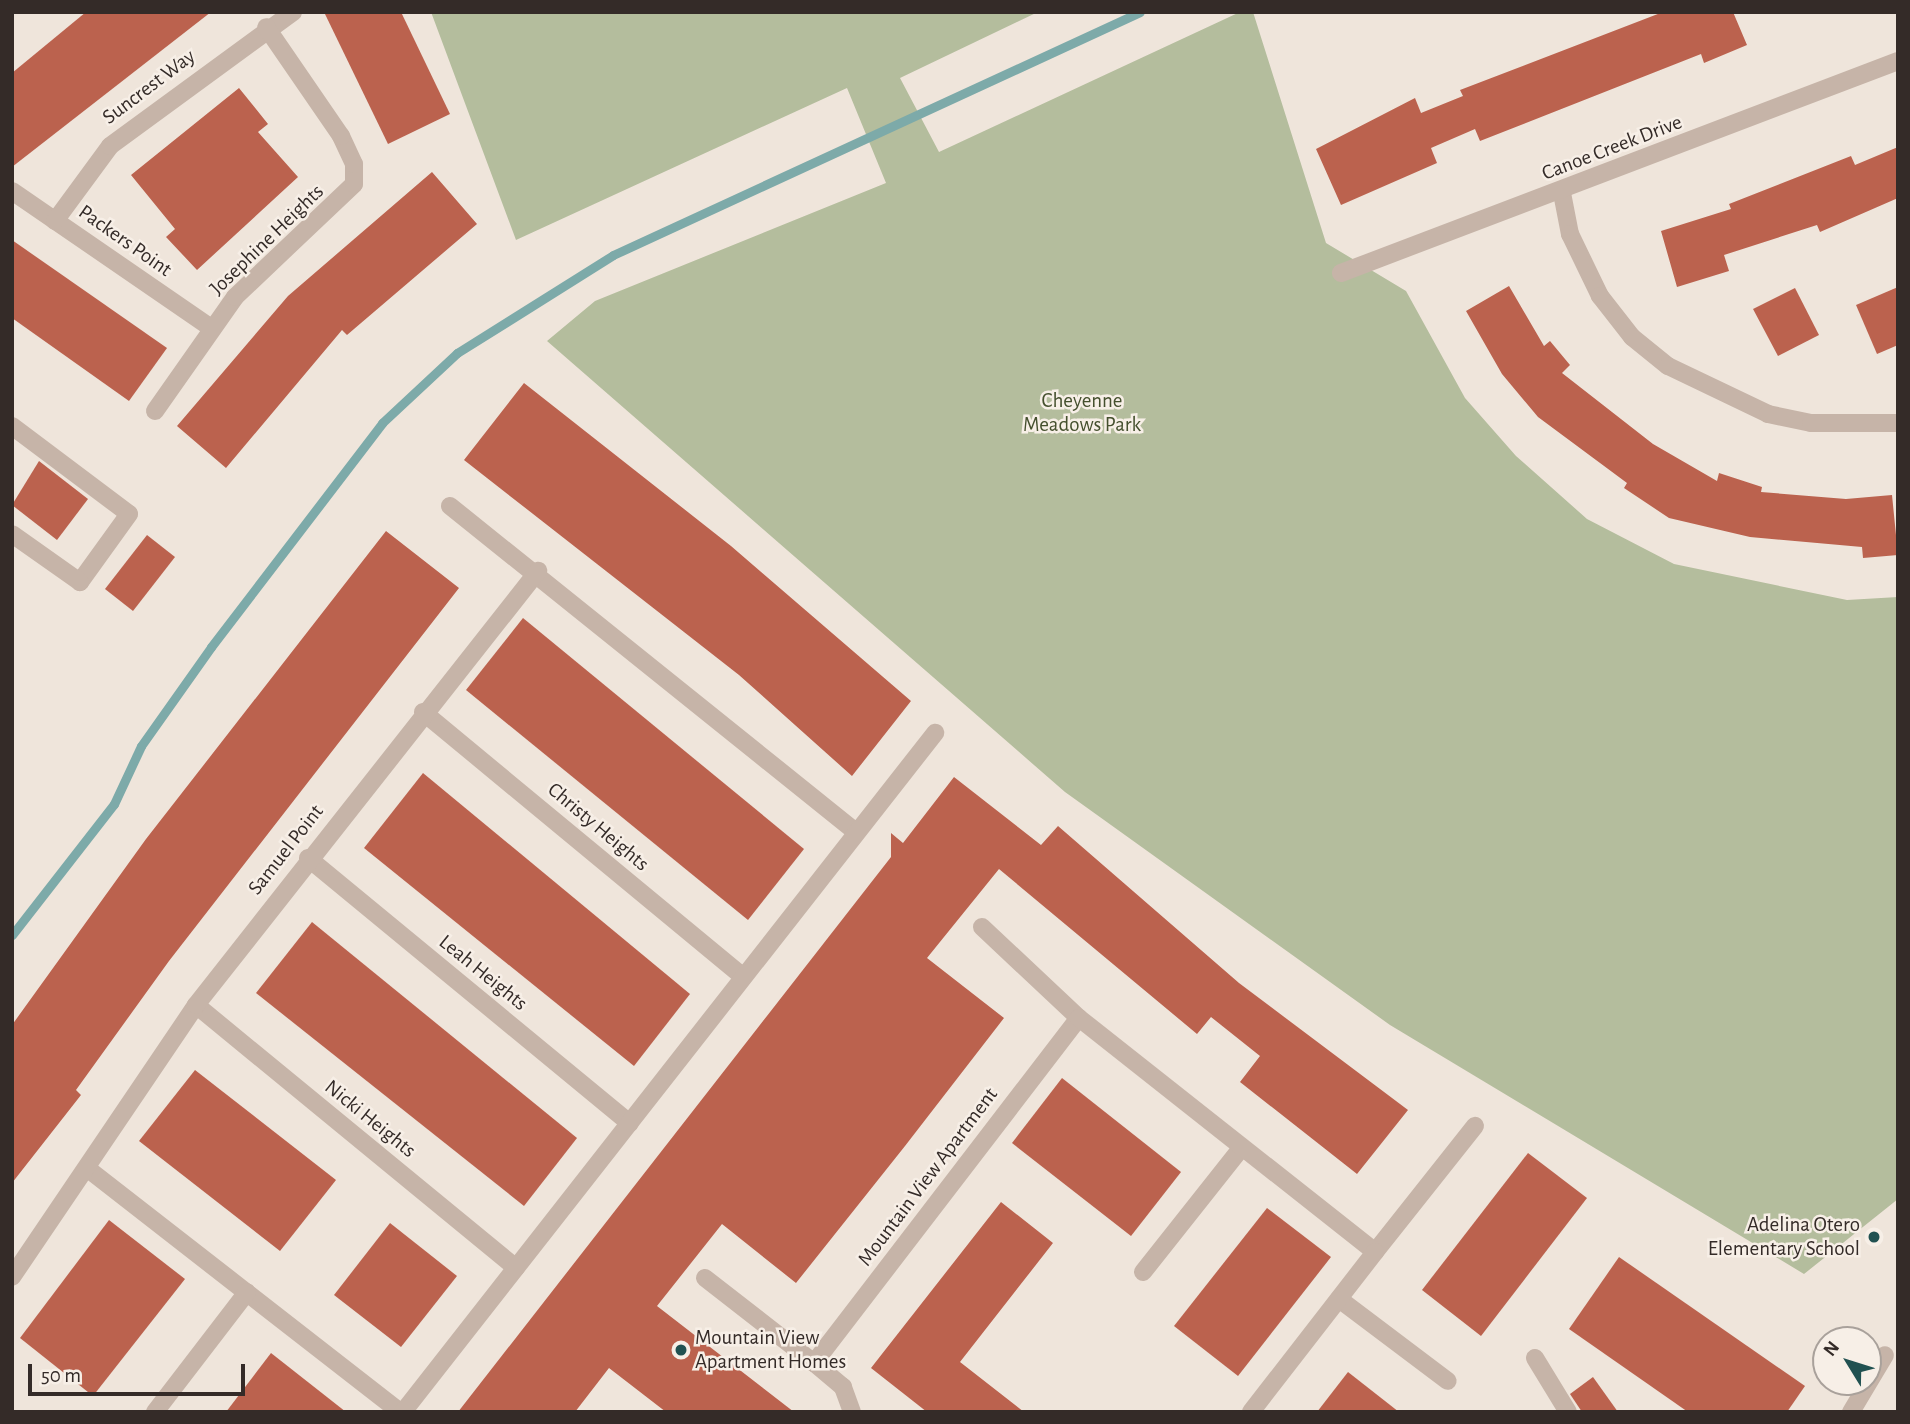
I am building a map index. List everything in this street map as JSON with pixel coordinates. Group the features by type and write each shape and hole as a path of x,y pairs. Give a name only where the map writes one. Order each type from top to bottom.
{"street":[{"name":"Suncrest Way","path":"55,221 110,146 266,27 293,12"},
{"name":"Josephine Heights","path":"155,411 211,328 354,184 354,164 341,136 266,27"},
{"name":"Canoe Creek Drive","path":"1341,273 1562,193 1898,61"},
{"name":"Packers Point","path":"12,191 211,328"},
{"path":"1562,193 1570,234 1601,296 1632,337 1668,366 1768,414 1811,423 1898,422"},
{"path":"12,426 129,513 80,582 12,534"},
{"path":"450,506 538,570 856,832"},
{"name":"Samuel Point","path":"12,1277 88,1169 196,1005 308,858 538,570"},
{"name":"Christy Heights","path":"423,712 743,977"},
{"path":"88,1169 402,1412 934,733"},
{"name":"Leah Heights","path":"308,858 630,1123"},
{"path":"982,926 1079,1018 1375,1252"},
{"name":"Nicki Heights","path":"196,1005 516,1268"},
{"name":"Mountain View Apartment","path":"814,1363 1079,1018"},
{"path":"1251,1412 1475,1126"},
{"path":"1143,1272 1242,1147"},
{"path":"705,1278 843,1387 852,1412"},
{"path":"155,1412 247,1292"},
{"path":"1339,1298 1448,1381"},
{"path":"1851,1412 1885,1354"},
{"path":"1535,1358 1568,1412"}],"green space":[{"name":"Cheyenne Meadows Park","path":"431,12 1038,12 900,78 939,152 1240,12 1253,12 1326,243 1406,291 1465,398 1516,456 1587,519 1674,564 1847,600 1898,597 1898,1199 1804,1274 1390,1025 1065,792 547,341 595,301 886,183 847,88 516,240"}],"building":[{"path":"86,12 211,12 12,167 12,73"},
{"path":"324,12 401,12 450,114 388,144"},
{"path":"1663,12 1733,12 1747,45 1704,63 1701,54 1480,141 1475,129 1431,148 1437,163 1341,205 1316,149 1415,98 1421,113 1463,96 1460,90"},
{"path":"239,88 268,124 258,132 298,177 197,270 166,237 175,229 131,175"},
{"path":"1898,147 1898,198 1820,232 1817,225 1724,255 1729,271 1677,287 1661,231 1731,209 1729,204 1851,156 1855,165"},
{"path":"432,172 477,224 347,335 342,330 226,468 177,426 288,296"},
{"path":"12,240 167,348 129,401 12,318"},
{"path":"1509,286 1544,346 1550,341 1570,365 1562,373 1653,444 1717,481 1719,473 1762,487 1761,492 1846,499 1892,495 1898,555 1863,558 1862,547 1750,537 1669,518 1624,488 1627,483 1538,417 1502,374 1466,311"},
{"path":"1898,287 1898,345 1877,354 1856,305"},
{"path":"1795,288 1819,335 1778,356 1753,309"},
{"path":"524,383 731,546 911,701 852,776 739,675 464,460"},
{"path":"39,461 88,499 57,540 12,505"},
{"path":"386,531 459,588 169,961 76,1090 81,1095 12,1183 12,1025 146,839"},
{"path":"147,535 175,557 133,611 105,589"},
{"path":"523,618 804,849 748,920 466,690"},
{"path":"423,773 690,994 634,1066 364,848"},
{"path":"954,777 1041,845 1058,826 1239,983 1408,1110 1357,1174 1240,1082 1260,1056 1211,1017 1197,1034 999,869 927,958 1004,1018 905,1146 796,1283 722,1224 657,1306 794,1412 666,1412 609,1368 575,1412 458,1412 891,857 891,833 903,843"},
{"path":"312,922 577,1138 524,1206 256,993"},
{"path":"195,1070 336,1180 280,1251 139,1141"},
{"path":"1062,1078 1181,1172 1131,1236 1012,1143"},
{"path":"1528,1153 1587,1198 1481,1336 1422,1290"},
{"path":"1001,1202 1053,1243 960,1362 1024,1412 927,1412 871,1368"},
{"path":"1267,1208 1331,1257 1238,1376 1174,1326"},
{"path":"109,1220 185,1279 93,1396 20,1338"},
{"path":"390,1223 457,1276 401,1347 334,1295"},
{"path":"1619,1257 1805,1386 1787,1412 1688,1412 1569,1329"},
{"path":"271,1353 346,1412 226,1412"},
{"path":"1348,1372 1399,1412 1317,1412"},
{"path":"1593,1377 1618,1412 1582,1412 1570,1394"}],"waterway":[{"path":"12,935 114,804 141,746 211,647 382,423 457,353 613,255 1140,12"}],"place":[{"name":"Adelina Otero Elementary School","path":"1874,1237"},
{"name":"Mountain View Apartment Homes","path":"681,1350"}]}
